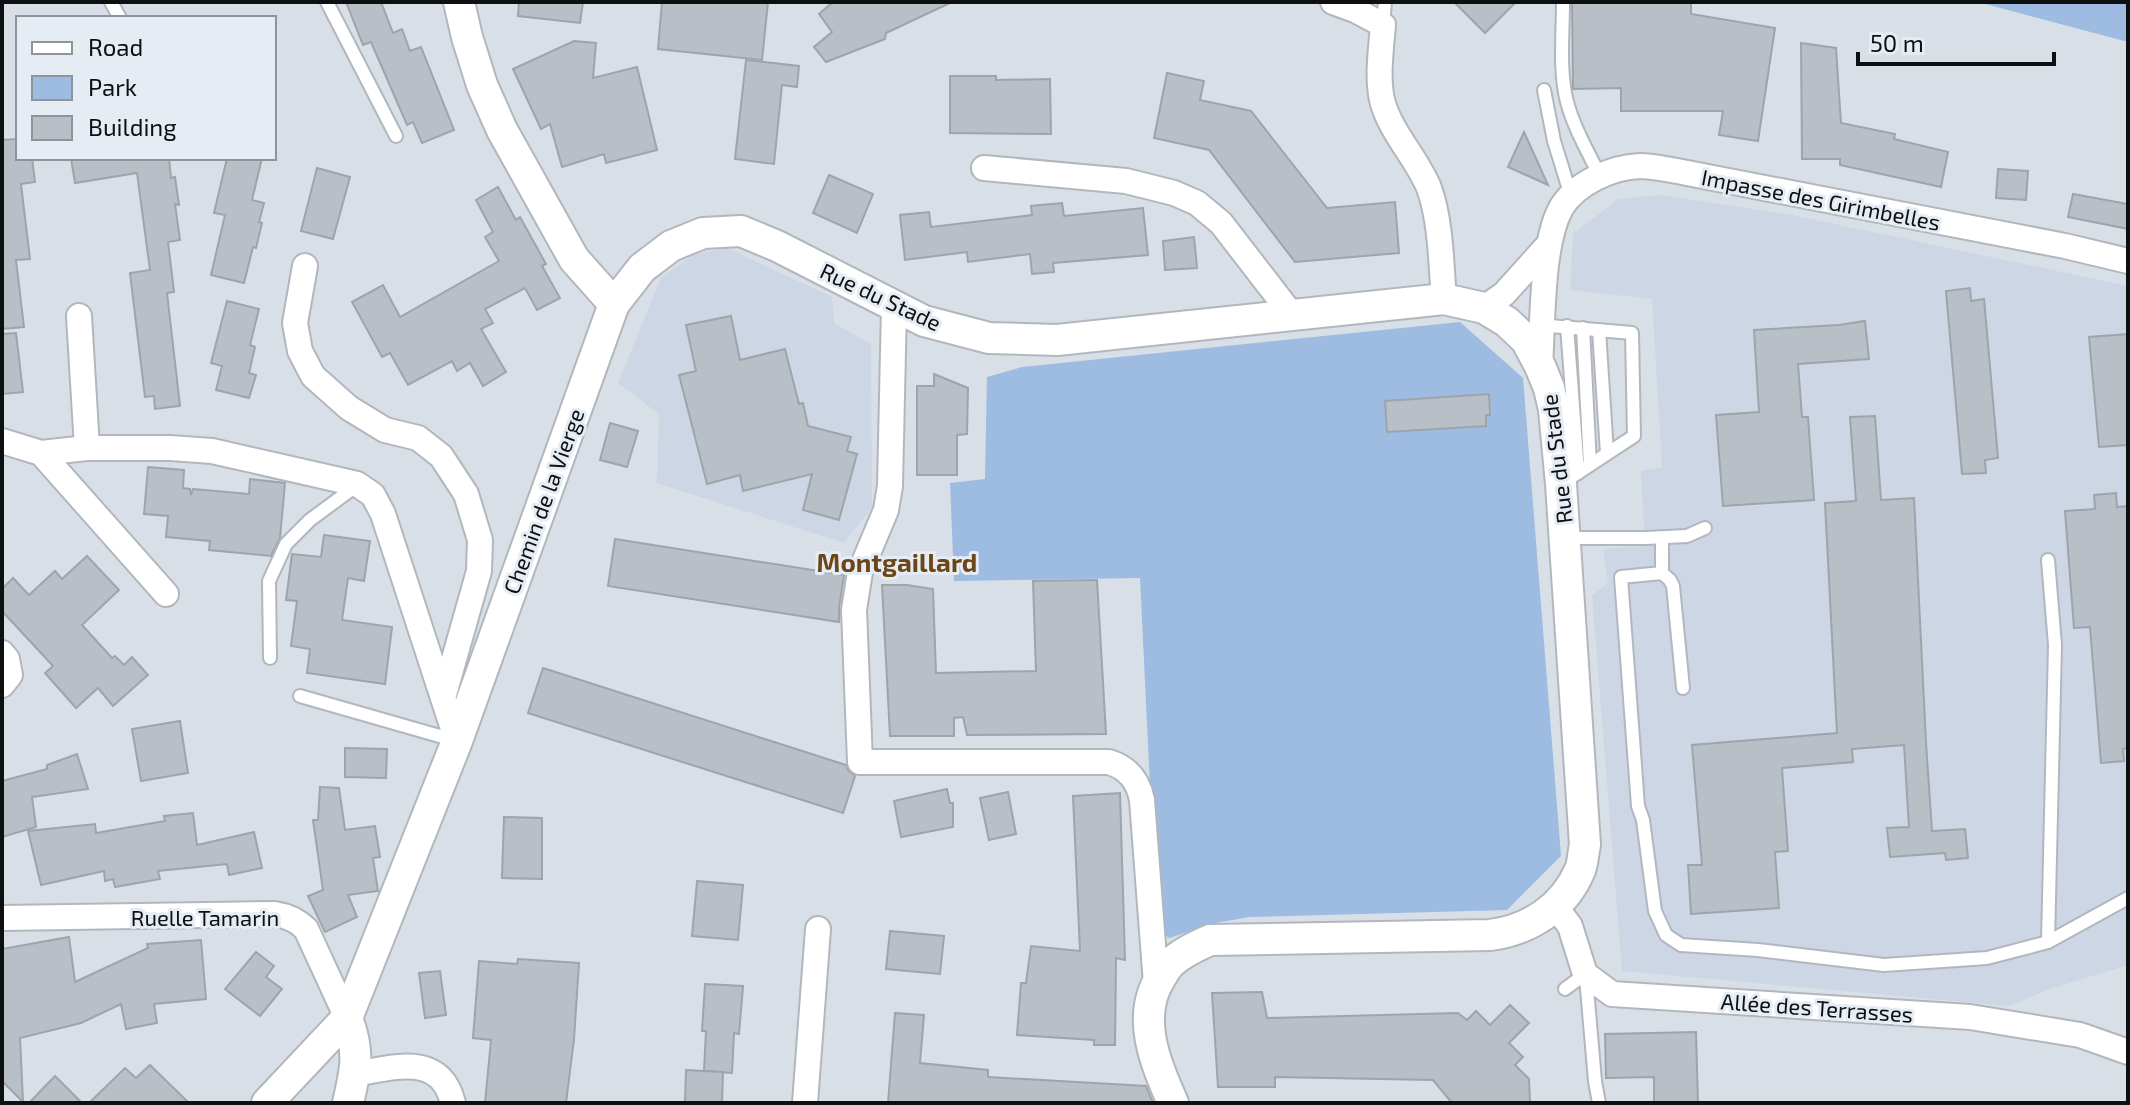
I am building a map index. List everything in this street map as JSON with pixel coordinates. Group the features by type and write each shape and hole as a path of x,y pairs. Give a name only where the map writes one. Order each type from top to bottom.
{"street":[{"path":"459,2 482,85 502,130 574,259 614,304"},
{"path":"1333,2 1355,10 1384,14 1380,81 1383,102 1390,121 1429,188 1440,249 1444,299"},
{"name":"Impasse des Girimbelles","path":"1496,315 1504,294 1549,244 1561,209 1571,196 1600,176 1640,166 2065,246 2128,261"},
{"path":"984,168 1126,181 1174,193 1197,203 1221,223 1292,315"},
{"name":"Rue du Stade","path":"614,304 642,268 671,246 703,233 741,231 777,246 924,321 989,338 1057,340 1444,299 1496,315 1526,340 1549,388 1570,478 1565,538 1585,845 1581,869 1555,906 1536,921 1513,932 1210,940 1170,963 1156,984"},
{"name":"Impasse des Girimbelles","path":"1540,366 1555,326 1549,244"},
{"path":"305,266 295,323 300,351 313,376 361,416 385,430 418,438 441,456 466,494 480,540 479,571 443,698"},
{"name":"Chemin de la Vierge","path":"347,1018 457,741 614,304"},
{"path":"894,306 890,486 886,510 860,572 854,610 860,762 1109,762 1121,765 1140,787 1156,984 1148,1008 1150,1040 1173,1103"},
{"path":"79,316 87,448"},
{"path":"2,441 41,453 87,448 212,451 357,484 373,495 383,514 457,741"},
{"path":"41,453 166,594"},
{"path":"2,653 7,659 10,675 2,685"},
{"path":"1555,906 1570,926 1585,974"},
{"name":"Ruelle Tamarin","path":"2,918 286,916 306,929 347,1018"},
{"path":"805,1103 818,929"},
{"name":"Allée des Terrasses","path":"1585,974 1612,994 1970,1017 2080,1035 2128,1052"},
{"path":"267,1103 347,1018 355,1039 356,1056 351,1088 412,1065 435,1072 450,1090 453,1103"}],"lane":[{"path":"327,2 396,136"},
{"path":"1563,2 1567,102 1600,176"},
{"path":"1544,90 1554,141 1571,196"},
{"path":"1496,315 1555,326 1632,333 1634,436 1570,478 1555,326"},
{"path":"1583,328 1590,465"},
{"path":"1599,330 1607,453"},
{"path":"270,658 269,581 286,544 310,520 357,484"},
{"path":"1565,538 1662,538 1687,536 1705,528"},
{"path":"1662,538 1662,573"},
{"path":"2048,560 2055,645 2048,942"},
{"path":"1683,688 1670,580 1662,573 1621,577 1638,806 1643,820 1655,911 1666,935 1681,945 1758,950 1884,965 1987,958 2048,942 2128,898"},
{"path":"300,696 457,741"},
{"path":"1565,989 1585,974"},
{"path":"1585,974 1599,1103"}],"shaded area":[{"path":"1660,195 1787,214 2128,286 2128,965 2050,989 2009,1006 1622,971 1592,595 1608,583 1603,549 1645,546 1641,471 1662,467 1652,299 1570,290 1573,234 1618,199"},
{"path":"727,248 832,297 834,323 871,344 872,507 844,543 657,483 659,414 618,383 661,278 693,255"}],"green space":[{"path":"1978,2 2128,2 2128,42"},
{"path":"1460,322 1523,378 1561,856 1507,910 1250,917 1215,923 1169,938 1157,930 1140,578 954,581 950,483 985,479 987,377 1022,367"}],"building":[{"path":"346,2 381,2 393,33 402,29 410,51 421,47 454,130 422,143 413,122 407,125 371,42 363,45"},
{"path":"519,2 583,2 580,23 518,16"},
{"path":"662,2 768,2 762,60 658,49"},
{"path":"833,2 952,2 886,33 885,39 826,62 814,47 832,32 819,14"},
{"path":"1454,2 1516,2 1485,33"},
{"path":"1572,2 1691,2 1691,14 1775,28 1758,141 1719,135 1723,111 1621,111 1621,88 1573,89"},
{"path":"574,41 596,43 593,78 637,67 657,150 606,163 604,154 562,167 550,124 541,129 513,69"},
{"path":"1801,43 1836,48 1841,123 1895,134 1894,139 1948,152 1941,187 1840,165 1840,159 1802,159"},
{"path":"746,60 799,66 797,87 782,85 774,164 735,159"},
{"path":"1167,73 1204,81 1200,100 1251,111 1327,208 1395,202 1399,253 1295,262 1209,150 1154,138"},
{"path":"950,76 996,76 996,80 1050,79 1051,134 950,133"},
{"path":"1524,132 1548,185 1508,167"},
{"path":"16,139 16,160 32,160 35,182 21,184 30,259 16,260 24,327 2,329 2,140"},
{"path":"71,160 169,160 179,205 175,204 180,240 168,242 174,292 167,293 180,406 155,409 154,396 145,397 130,273 150,270 137,173 75,183"},
{"path":"227,160 262,160 252,200 264,203 259,222 262,223 244,283 211,275 225,215 214,213"},
{"path":"317,168 350,177 333,239 301,231"},
{"path":"1998,169 2028,171 2026,200 1996,198"},
{"path":"829,175 873,194 857,233 813,213"},
{"path":"498,187 516,220 520,217 546,264 542,266 560,298 537,310 525,288 485,309 493,323 481,329 506,372 483,386 470,363 457,371 452,361 408,385 390,353 382,357 352,302 383,285 400,317 499,261 485,237 493,232 476,200"},
{"path":"2073,194 2128,204 2128,229 2068,217"},
{"path":"1062,203 1064,216 1143,208 1148,255 1053,263 1054,272 1032,274 1030,254 968,262 967,252 905,260 900,215 929,212 931,227 1032,215 1031,206"},
{"path":"1194,237 1197,268 1165,270 1163,241"},
{"path":"1970,288 1971,301 1984,299 1998,458 1985,460 1986,473 1962,474 1946,291"},
{"path":"227,301 259,309 250,345 255,347 249,373 256,375 249,398 216,390 222,366 211,363"},
{"path":"731,316 740,360 785,349 808,426 851,437 847,451 857,454 839,520 803,510 812,474 743,491 740,475 707,484 679,375 696,371 686,325"},
{"path":"1865,321 1869,359 1798,364 1802,417 1808,417 1814,500 1723,506 1716,415 1759,412 1754,330"},
{"path":"16,333 23,392 2,394 2,334"},
{"path":"2128,334 2128,445 2099,447 2089,337"},
{"path":"934,374 968,388 967,434 957,435 957,475 917,475 917,386 934,386"},
{"path":"1489,394 1490,415 1486,415 1486,426 1387,432 1385,401"},
{"path":"1875,416 1881,500 1914,498 1932,831 1965,829 1968,858 1946,860 1945,853 1890,857 1887,828 1909,827 1904,745 1852,749 1853,762 1782,768 1788,851 1775,852 1779,908 1691,914 1688,865 1702,865 1692,745 1837,733 1825,503 1856,501 1850,417"},
{"path":"610,423 638,431 627,467 600,460"},
{"path":"148,467 184,470 183,488 190,489 191,495 193,489 249,494 250,479 285,483 280,538 271,556 209,550 210,541 166,537 168,516 144,514"},
{"path":"2116,493 2117,507 2128,506 2128,748 2123,749 2124,761 2101,763 2090,627 2074,628 2065,511 2095,509 2094,495"},
{"path":"324,535 370,541 364,581 348,578 342,620 392,627 385,684 307,673 310,649 291,646 297,601 286,600 292,554 321,557"},
{"path":"615,539 844,575 839,622 608,586"},
{"path":"87,556 119,590 82,625 112,658 115,656 124,665 132,657 148,675 113,706 98,688 76,708 45,673 53,666 2,611 2,589 13,578 29,595 55,571 62,579"},
{"path":"1097,580 1106,734 967,735 963,717 954,718 954,736 890,736 882,585 933,589 936,673 1036,671 1033,581"},
{"path":"543,668 846,765 855,776 843,813 528,713"},
{"path":"180,721 188,773 141,781 132,729"},
{"path":"345,748 387,749 386,778 345,777"},
{"path":"77,754 88,789 32,797 36,827 2,837 2,781 47,769 47,765"},
{"path":"320,787 339,788 345,830 375,826 380,857 373,858 378,891 348,895 357,917 325,932 308,896 323,890 313,820 318,820"},
{"path":"947,789 950,803 953,803 953,827 901,837 894,801"},
{"path":"1008,792 1016,834 989,840 980,798"},
{"path":"1120,793 1125,960 1116,958 1115,1045 1094,1045 1094,1040 1017,1035 1021,983 1026,983 1031,946 1080,951 1073,796"},
{"path":"193,813 197,845 254,832 262,868 229,875 227,864 158,871 160,879 115,887 113,879 105,881 104,871 41,885 28,831 95,824 96,833 165,821 164,816"},
{"path":"504,817 542,818 542,879 502,878"},
{"path":"697,881 743,885 738,940 692,936"},
{"path":"890,931 944,936 940,974 886,969"},
{"path":"69,937 75,982 148,948 147,944 201,940 206,999 154,1004 157,1023 126,1029 121,1004 81,1023 20,1038 23,1102 2,1081 2,949"},
{"path":"256,952 274,966 266,977 282,989 260,1016 225,989"},
{"path":"518,959 579,963 566,1103 485,1103 491,1040 473,1038 479,961 517,964"},
{"path":"440,971 446,1015 425,1018 419,973"},
{"path":"705,984 743,986 739,1034 734,1033 732,1073 704,1071 706,1031 702,1031"},
{"path":"1262,992 1267,1018 1458,1013 1467,1020 1476,1011 1490,1025 1510,1005 1529,1023 1509,1043 1523,1057 1515,1065 1529,1079 1530,1103 1452,1103 1433,1080 1275,1077 1275,1087 1218,1087 1212,993"},
{"path":"895,1013 924,1015 920,1063 988,1070 988,1077 1146,1086 1153,1103 888,1103"},
{"path":"1696,1032 1698,1103 1654,1103 1654,1077 1606,1078 1605,1034"},
{"path":"150,1065 189,1103 89,1103 125,1068 136,1078"},
{"path":"686,1070 723,1072 722,1103 685,1103"},
{"path":"55,1076 82,1103 29,1103"}],"district":[{"name":"Montgaillard","path":"897,561"}]}
